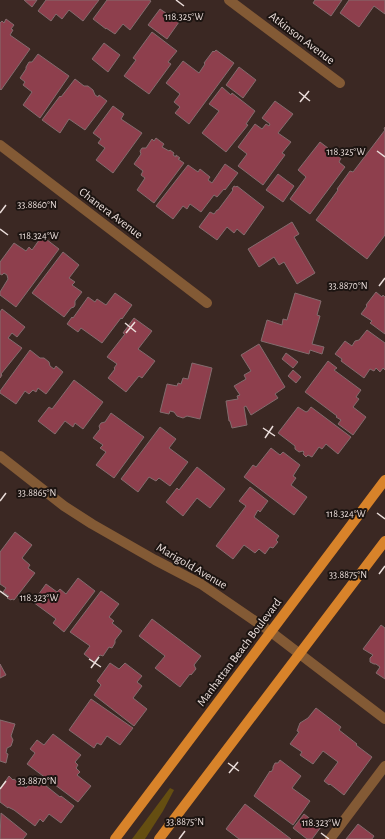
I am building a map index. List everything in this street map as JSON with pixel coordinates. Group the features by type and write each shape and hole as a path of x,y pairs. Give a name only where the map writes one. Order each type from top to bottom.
{"main road":[{"name":"Manhattan Beach Boulevard","path":"115,839 385,480"},
{"path":"159,839 385,541"}],"street":[{"name":"Atkinson Avenue","path":"229,0 340,83"},
{"name":"Chanera Avenue","path":"0,145 207,303"},
{"name":"Marigold Avenue","path":"0,456 64,506 92,524 201,584 271,632 385,719"},
{"path":"330,839 385,766"}],"shaded area":[{"path":"170,788 174,790 163,811 145,839 132,839"}],"building":[{"path":"24,0 37,0 32,7"},
{"path":"46,0 99,0 83,21 69,10 62,19 56,14 51,21 38,11"},
{"path":"107,0 151,1 130,30 123,24 115,34 93,19"},
{"path":"315,0 342,0 331,16 313,3"},
{"path":"349,0 385,0 385,14 374,6 359,27 340,13"},
{"path":"160,9 179,22 167,39 148,25"},
{"path":"6,19 14,25 11,29 13,30 10,35 30,49 1,90 0,23 2,21 4,23"},
{"path":"152,32 177,51 168,62 171,64 149,94 124,76 136,60 133,58"},
{"path":"104,43 120,55 108,72 92,59"},
{"path":"216,50 234,63 189,124 175,113 180,107 174,102 180,94 166,83 183,61 199,73 205,64 204,63 213,51 214,52"},
{"path":"38,54 69,76 40,118 23,105 32,92 23,85 25,82 20,78 29,62 32,62"},
{"path":"239,67 256,80 243,98 226,85"},
{"path":"75,79 84,86 88,86 93,90 95,95 98,97 99,95 107,101 85,130 69,119 60,133 42,120"},
{"path":"222,87 255,111 246,124 248,125 226,152 202,133 219,111 209,104"},
{"path":"275,101 293,114 278,133 291,142 282,153 285,155 263,185 238,166 247,154 238,147 255,124 262,129 266,124 269,126 270,124 262,118"},
{"path":"113,106 124,114 121,119 142,133 113,173 96,160 105,148 98,143 101,139 93,133"},
{"path":"385,130 385,235 367,259 316,220 350,171 353,172"},
{"path":"156,138 164,144 162,147 169,151 170,150 174,153 173,155 176,157 176,155 180,158 178,159 184,163 154,203 137,190 145,178 141,175 143,171 134,164 141,154 140,151 142,148 146,148 152,139 154,141"},
{"path":"320,142 341,158 339,162 345,167 310,214 290,199 306,177 298,170"},
{"path":"225,164 238,173 225,190 224,189 217,197 214,195 201,212 190,204 187,209 183,206 173,219 156,206 188,165 198,172 200,169 210,177 208,180 212,183"},
{"path":"278,174 294,186 283,202 266,190"},
{"path":"234,186 237,186 264,207 244,235 237,229 234,233 227,227 217,240 199,227 210,212 214,214 218,210 233,190 232,189"},
{"path":"292,222 299,234 294,237 315,273 297,284 284,262 279,265 274,257 259,267 248,249"},
{"path":"42,236 59,249 16,307 0,295 0,292 8,279 7,275 4,273 2,275 0,274 0,262 14,243 26,251 29,247 32,250"},
{"path":"63,252 79,265 69,278 75,282 72,285 82,292 75,301 74,307 71,308 64,317 32,293"},
{"path":"376,292 382,297 383,295 385,297 385,334 370,323 372,321 361,314"},
{"path":"115,293 132,305 102,343 81,328 78,332 67,324 88,297 95,302 97,299 106,305"},
{"path":"295,293 321,301 317,315 320,316 312,344 324,347 322,354 310,350 309,354 261,341 267,320 282,325 283,319 287,320"},
{"path":"2,309 25,327 17,337 12,333 8,338 22,348 1,374 2,375 0,378 0,312"},
{"path":"134,318 152,331 138,349 155,361 142,378 139,376 126,392 108,378 117,364 107,357 125,334 123,333"},
{"path":"367,330 385,343 385,370 383,368 380,372 376,368 374,371 370,369 364,378 341,361 342,359 335,354 345,341 352,346 355,341 359,340"},
{"path":"259,344 285,387 275,394 278,398 251,415 246,406 244,407 247,425 232,428 229,421 226,401 238,399 237,396 240,395 234,386 246,379 244,375 251,371 241,355"},
{"path":"30,350 40,358 44,358 54,369 56,366 63,372 46,394 38,388 36,392 33,390 29,394 25,391 16,404 0,393 0,391"},
{"path":"286,353 298,362 293,368 282,359"},
{"path":"328,361 337,368 334,370 361,390 356,397 359,399 353,407 366,417 353,435 338,424 341,420 336,417 337,416 305,392"},
{"path":"192,363 212,368 200,419 187,416 183,418 170,411 169,414 160,412 167,384 177,386 178,383 181,384 183,378 188,379"},
{"path":"293,370 301,377 296,383 288,376"},
{"path":"74,380 103,402 83,429 75,423 73,427 65,421 55,434 38,421 49,407 52,409"},
{"path":"298,407 306,412 311,407 351,437 338,454 326,444 322,449 319,447 312,457 308,455 306,457 303,454 303,451 299,452 295,449 295,446 278,433"},
{"path":"111,413 144,437 114,478 96,465 106,452 100,448 103,445 93,438 100,429 99,426 101,423 105,422"},
{"path":"160,427 176,439 169,448 188,462 170,486 159,478 156,481 149,477 138,492 121,479"},
{"path":"271,448 280,455 283,452 300,465 293,476 296,478 291,485 307,497 294,515 244,477 253,465 256,467"},
{"path":"197,467 225,489 210,508 197,498 183,516 166,502 177,488 179,490"},
{"path":"250,487 268,501 260,512 258,510 254,517 279,536 276,540 278,542 273,548 270,547 265,554 259,549 255,553 244,545 233,559 216,546 246,506 239,501"},
{"path":"15,532 32,545 22,558 30,565 28,568 35,573 14,600 11,600 7,598 9,596 3,592 6,588 0,584 0,552"},
{"path":"78,578 95,591 64,632 53,623 56,619 33,602 46,584 57,592 60,589 66,594"},
{"path":"101,591 119,604 109,617 114,621 112,623 122,631 115,640 112,648 109,647 103,656 100,655 94,662 84,654 90,646 70,632"},
{"path":"152,619 201,656 194,665 196,669 180,687 155,668 165,656 139,636"},
{"path":"381,625 385,628 385,679 376,673 380,667 370,662 370,658 373,655 363,649"},
{"path":"110,663 119,669 125,663 142,676 137,682 142,686 133,698 147,709 134,726 94,695 101,685 97,681"},
{"path":"0,664 6,675 0,678"},
{"path":"91,699 133,728 120,745 107,736 101,745 97,743 94,748 69,730"},
{"path":"316,708 341,727 339,730 372,757 344,795 324,781 338,762 323,751 313,764 300,755 302,752 290,744 299,732 297,731 300,723 308,718"},
{"path":"0,720 15,724 11,736 13,740 11,746 7,748 6,753 8,754 6,763 0,761"},
{"path":"53,734 81,755 75,762 78,765 76,768 80,772 77,775 91,786 78,802 27,764 35,753 30,749 37,740 44,745"},
{"path":"280,760 301,776 292,788 310,801 293,825 254,796 270,771 271,772 273,769 275,763 278,763"},
{"path":"9,776 26,788 35,777 74,806 61,823 49,814 43,822 40,819 35,826 14,810 8,808 0,802 0,789"},
{"path":"245,804 291,839 239,839 226,829"},
{"path":"1,813 27,834 23,839 0,839"},
{"path":"304,814 321,827 312,839 307,839 293,828"},
{"path":"358,824 374,836 372,839 346,839"}]}
